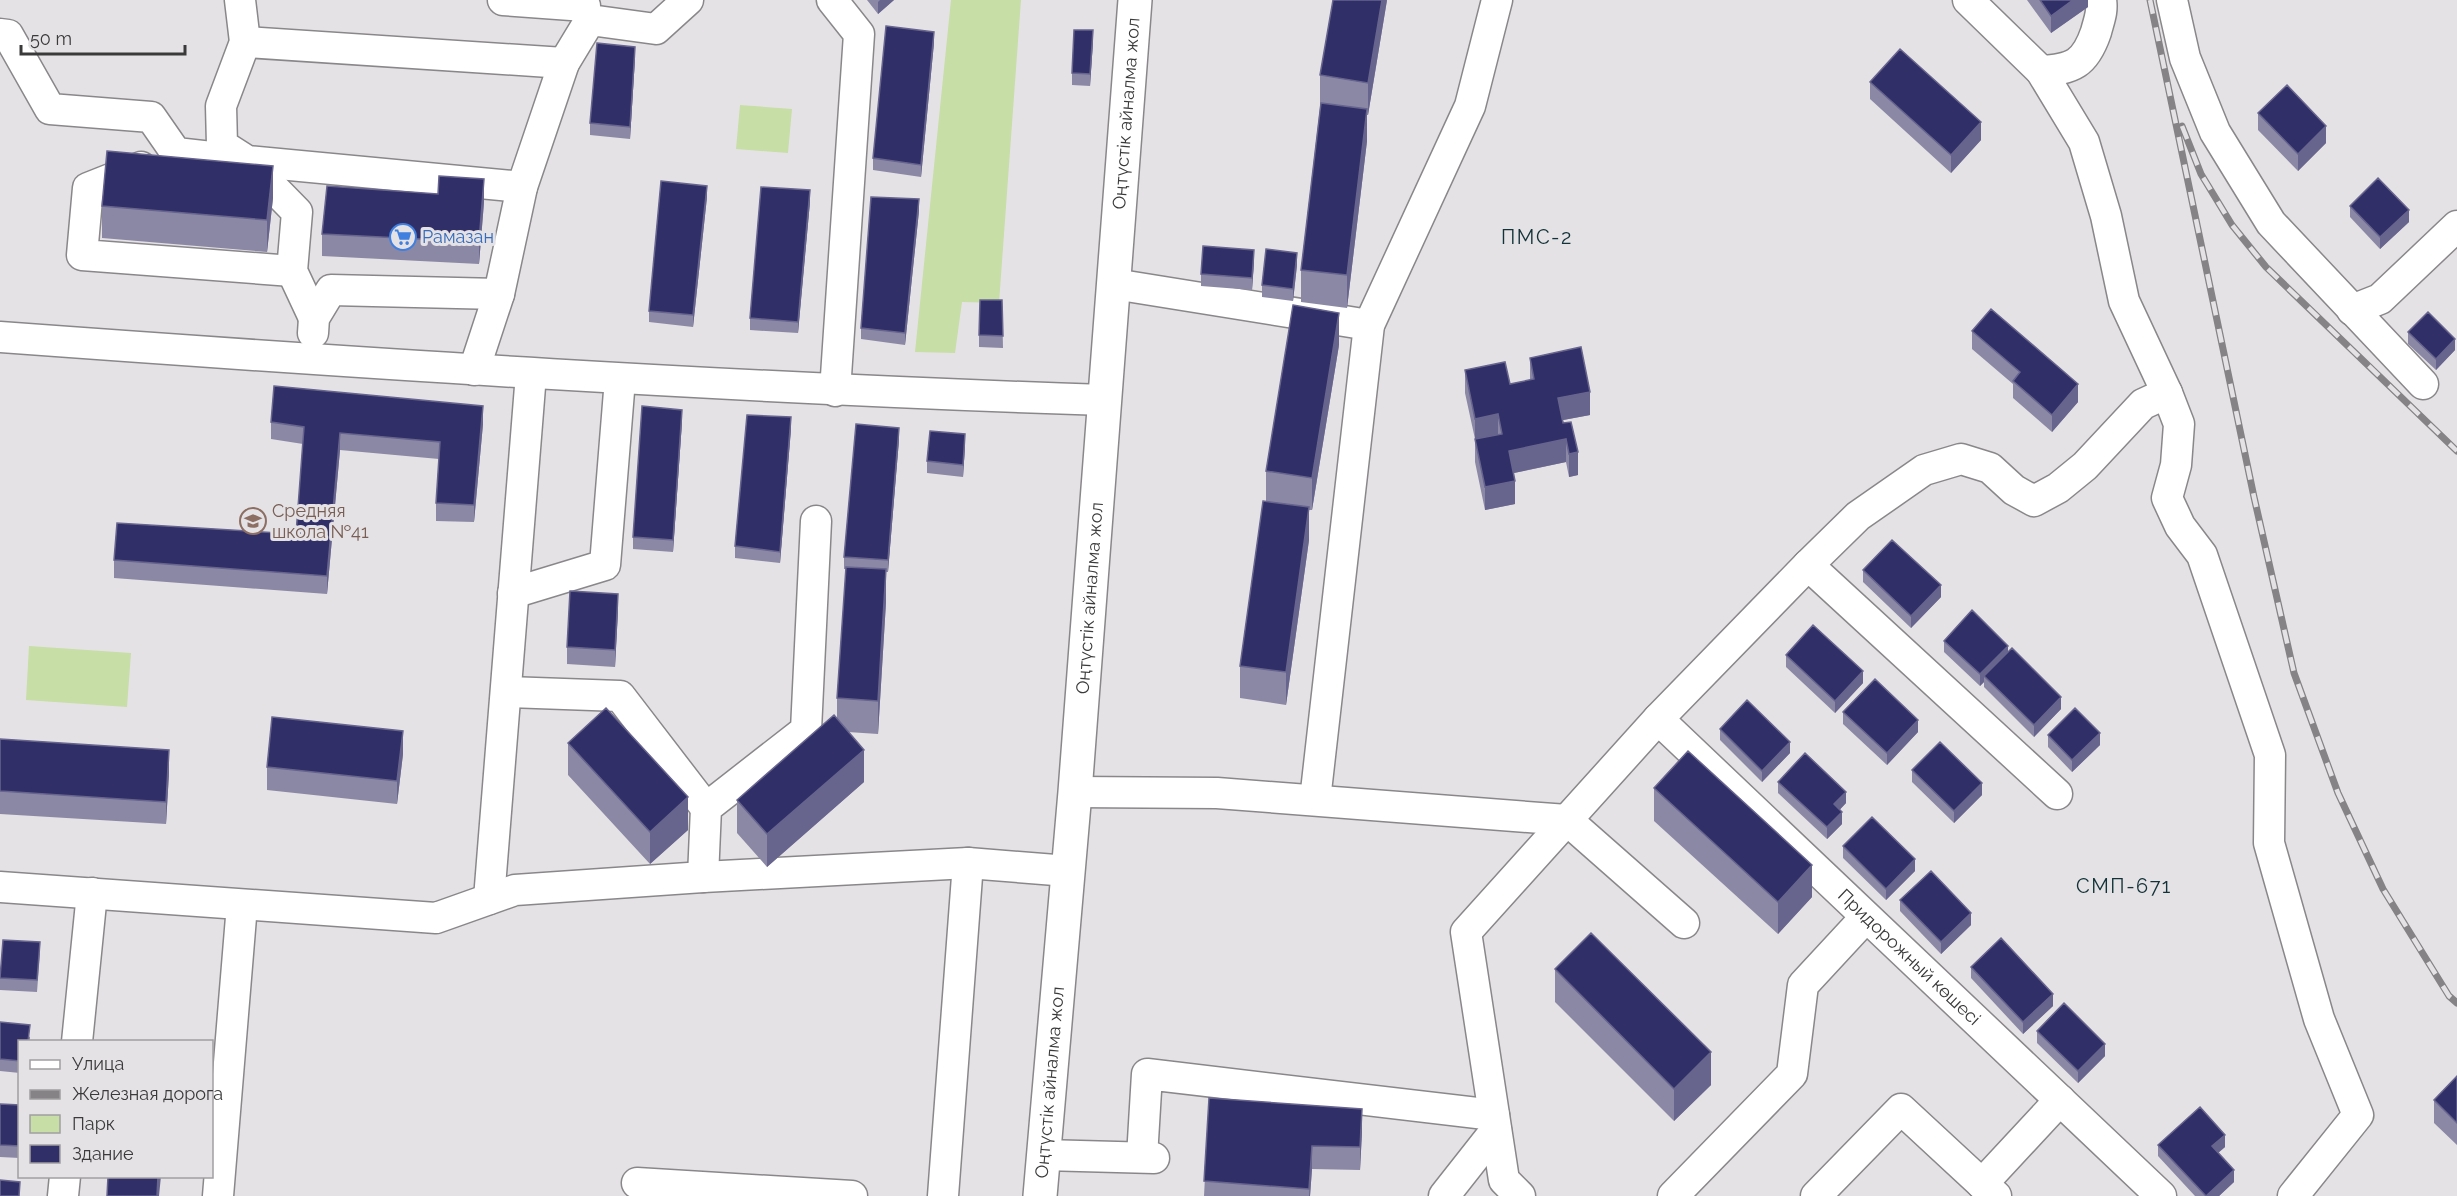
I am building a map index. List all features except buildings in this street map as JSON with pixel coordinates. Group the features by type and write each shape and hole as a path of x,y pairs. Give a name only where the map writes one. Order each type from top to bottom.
{"highway":[{"name":"Оңтүстік айналма жол","path":"1040,1196 1075,792 1135,0"}],"street":[{"path":"240,0 245,42 221,106 222,145 247,160 297,212 292,272 314,318"},
{"path":"503,0 586,9 657,29 688,0"},
{"path":"832,0 859,34 835,391"},
{"path":"1315,800 1369,325 1470,106 1497,0"},
{"path":"1968,0 2041,71 2084,142 2106,216 2124,301 2179,424 2176,465 2168,498 2180,526 2202,555 2270,755 2269,843 2319,1019 2358,1115 2294,1196"},
{"path":"2041,71 2066,69 2084,58 2103,10 2101,0"},
{"path":"2172,0 2185,58 2215,132 2271,223 2423,384"},
{"path":"474,370 499,294 522,187 564,63 586,9"},
{"path":"0,34 8,35 50,109 151,117 176,153"},
{"path":"245,42 564,63"},
{"path":"292,272 82,255 88,188 176,153 522,187"},
{"path":"2352,310 2380,300 2457,226"},
{"path":"1114,284 1369,325"},
{"path":"298,359 314,318 331,290 499,294"},
{"path":"0,338 620,379 835,391 1105,400"},
{"path":"489,899 531,374"},
{"path":"513,593 604,565 620,379"},
{"path":"1520,1196 1504,1180 1466,932 1658,719 1858,516 1924,470 1961,459 1990,468 2014,490 2034,501 2058,488 2085,466 2143,404 2167,393"},
{"path":"706,808 807,730 816,521"},
{"path":"1808,565 2057,794"},
{"path":"506,692 620,696 706,808 703,877"},
{"name":"Придорожный көшесі","path":"1658,719 2161,1196"},
{"path":"1075,792 1217,793 1567,820 1684,923"},
{"path":"0,887 436,918 515,890 968,863 1068,871"},
{"path":"944,1196 968,863"},
{"path":"78,1040 92,893"},
{"path":"218,1196 242,904"},
{"path":"1673,1196 1792,1074 1803,985 1866,916"},
{"path":"1043,1155 1148,1158 1147,1074 1495,1122"},
{"path":"1816,1196 1901,1109 1989,1190 2060,1100"},
{"path":"1444,1196 1495,1122"},
{"path":"63,1196 65,1178"},
{"path":"637,1183 852,1196"}],"green space":[{"path":"951,0 1021,0 999,303 962,302 955,353 915,352"},
{"path":"740,105 792,109 788,153 736,149"},
{"path":"29,646 131,653 127,707 26,700"}],"railway":[{"path":"2150,0 2254,497 2294,673 2338,793 2383,889 2449,996 2457,1003"},
{"path":"2182,126 2201,174 2232,225 2266,267 2457,451"}],"place":[{"name":"Рамазан","path":"403,237"},
{"name":"Средняя школа №41","path":"253,521"}],"district":[{"name":"ПМС-2","path":"1537,237"},
{"name":"СМП-671","path":"2124,886"}]}
